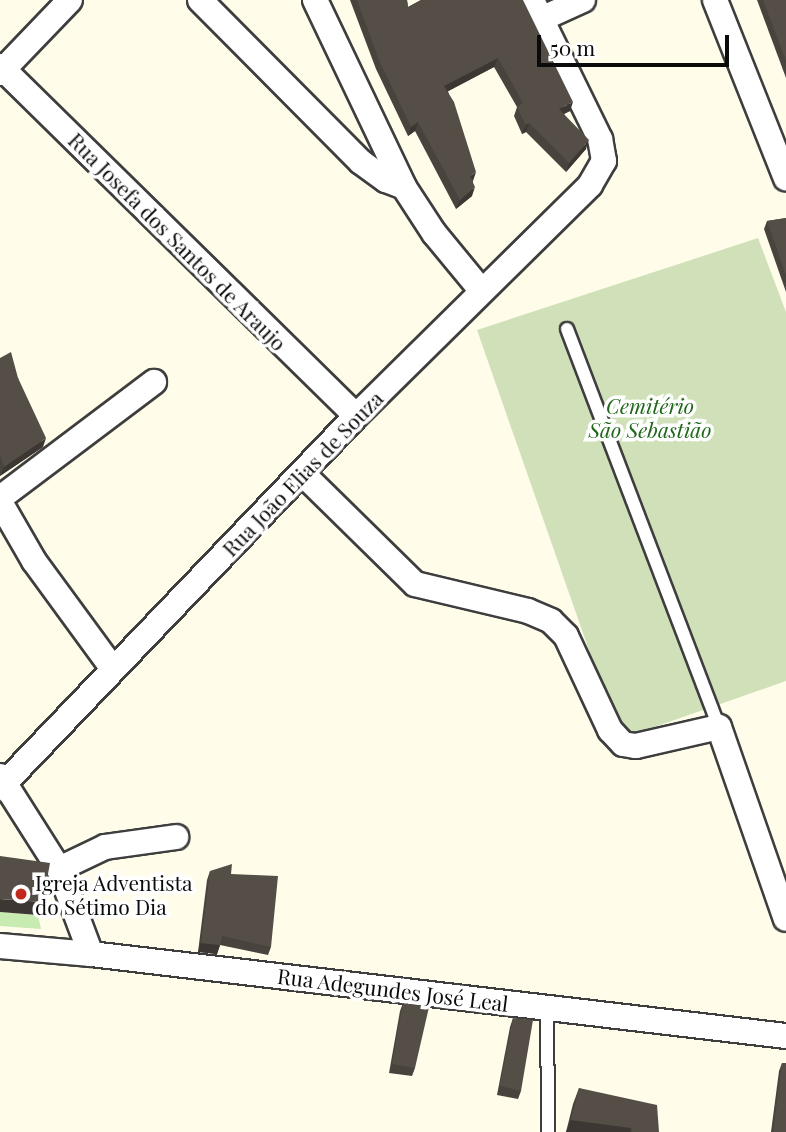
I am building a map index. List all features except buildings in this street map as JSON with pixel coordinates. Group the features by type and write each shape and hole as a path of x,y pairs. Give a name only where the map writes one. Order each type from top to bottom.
{"street":[{"path":"1,69 70,0"},
{"path":"200,0 361,162 386,180 404,187"},
{"path":"315,0 404,187 434,233 481,290"},
{"path":"536,10 583,0"},
{"path":"715,0 786,177"},
{"name":"Rua João Elias de Souza","path":"2,782 356,416 590,185 604,161 600,139 536,10"},
{"name":"Rua Josefa dos Santos de Araujo","path":"1,69 356,416"},
{"path":"113,669 34,561 0,500 154,382"},
{"path":"302,473 415,584 528,611 551,621 566,636 610,730 623,744 636,746 719,727 786,919"},
{"path":"2,782 59,869 91,954"},
{"path":"59,869 105,847 176,837"},
{"name":"Rua Adegundes José Leal","path":"0,946 91,954 786,1037"}],"lane":[{"path":"567,329 719,727"},
{"path":"547,1008 548,1132"}],"green space":[{"name":"Cemitério São Sebastião","path":"758,238 786,312 786,681 620,739 477,330"},
{"path":"0,912 38,915 41,929 0,926"}],"place":[{"name":"Igreja Adventista do Sétimo Dia","path":"21,894"}]}
